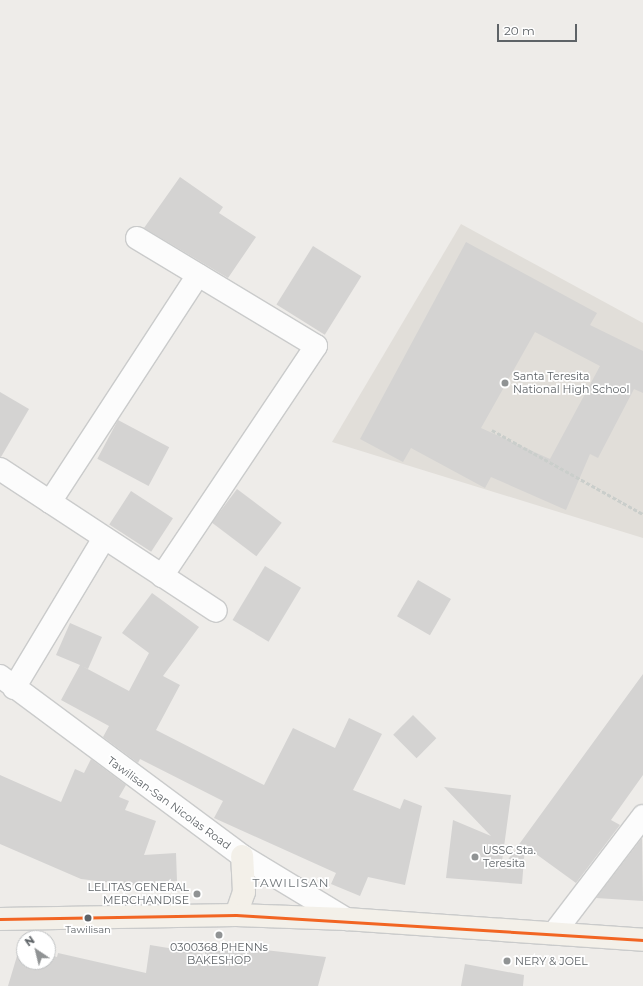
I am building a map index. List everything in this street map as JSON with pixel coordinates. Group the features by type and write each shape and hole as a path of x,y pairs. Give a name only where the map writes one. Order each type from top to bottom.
{"main road":[{"path":"236,915 244,892 242,856"},
{"path":"0,919 236,915 346,919 643,940"}],"street":[{"path":"136,238 316,346 162,576"},
{"path":"50,502 198,275"},
{"path":"0,469 216,611"},
{"path":"7,682 104,538"},
{"name":"Tawilisan-San Nicolas Road","path":"7,682 242,856 346,919"},
{"path":"554,933 643,816"}],"path":[{"path":"492,430 643,514"}],"shaded area":[{"name":"Santa Teresita National High School","path":"461,224 643,323 643,538 332,442"}],"building":[{"path":"180,177 223,207 219,213 256,237 228,278 144,228"},
{"path":"466,242 597,313 590,325 643,351 643,393 634,389 598,458 590,454 566,510 491,477 485,488 411,448 403,462 360,439","holes":["535,332 600,366 550,459 481,428"]},
{"path":"313,246 361,276 325,335 276,305"},
{"path":"0,392 29,409 1,457 0,457"},
{"path":"118,420 169,447 149,486 97,459"},
{"path":"237,489 282,523 256,556 212,523"},
{"path":"131,491 173,518 151,552 109,525"},
{"path":"265,566 301,588 269,642 233,620"},
{"path":"418,580 451,599 430,635 397,616"},
{"path":"152,593 199,627 163,676 180,685 156,730 264,785 293,728 335,748 349,718 382,734 353,790 400,809 404,799 422,806 405,885 368,877 360,896 331,884 336,873 214,818 223,801 140,759 138,763 103,737 109,726 61,700 80,665 56,655 70,623 102,637 88,669 82,666 129,691 149,653 122,633"},
{"path":"643,674 643,775 611,820 620,825 576,883 525,846 522,884 446,878 453,820 491,836 444,787 511,795 501,869"},
{"path":"413,715 436,738 417,758 393,735"},
{"path":"91,759 126,785 119,797 129,801 125,810 156,821 144,855 176,853 177,881 130,885 81,879 0,844 0,775 61,802 75,769 84,773"},
{"path":"642,838 643,901 596,898"},
{"path":"150,945 205,954 205,950 247,951 247,948 326,957 318,986 8,986 16,959 16,970 56,970 56,957 58,953 146,973"},
{"path":"465,964 524,975 523,986 461,986"}],"transit line":[{"path":"0,919 236,915 643,940"}],"place":[{"name":"Santa Teresita National High School","path":"505,383"},
{"name":"USSC Sta. Teresita","path":"475,857"},
{"name":"LELITAS GENERAL MERCHANDISE","path":"197,894"},
{"name":"Tawilisan","path":"88,918"},
{"name":"0300368 PHENNs BAKESHOP","path":"219,935"},
{"name":"NERY & JOEL","path":"507,961"}],"district":[{"name":"TAWILISAN","path":"291,883"}]}
